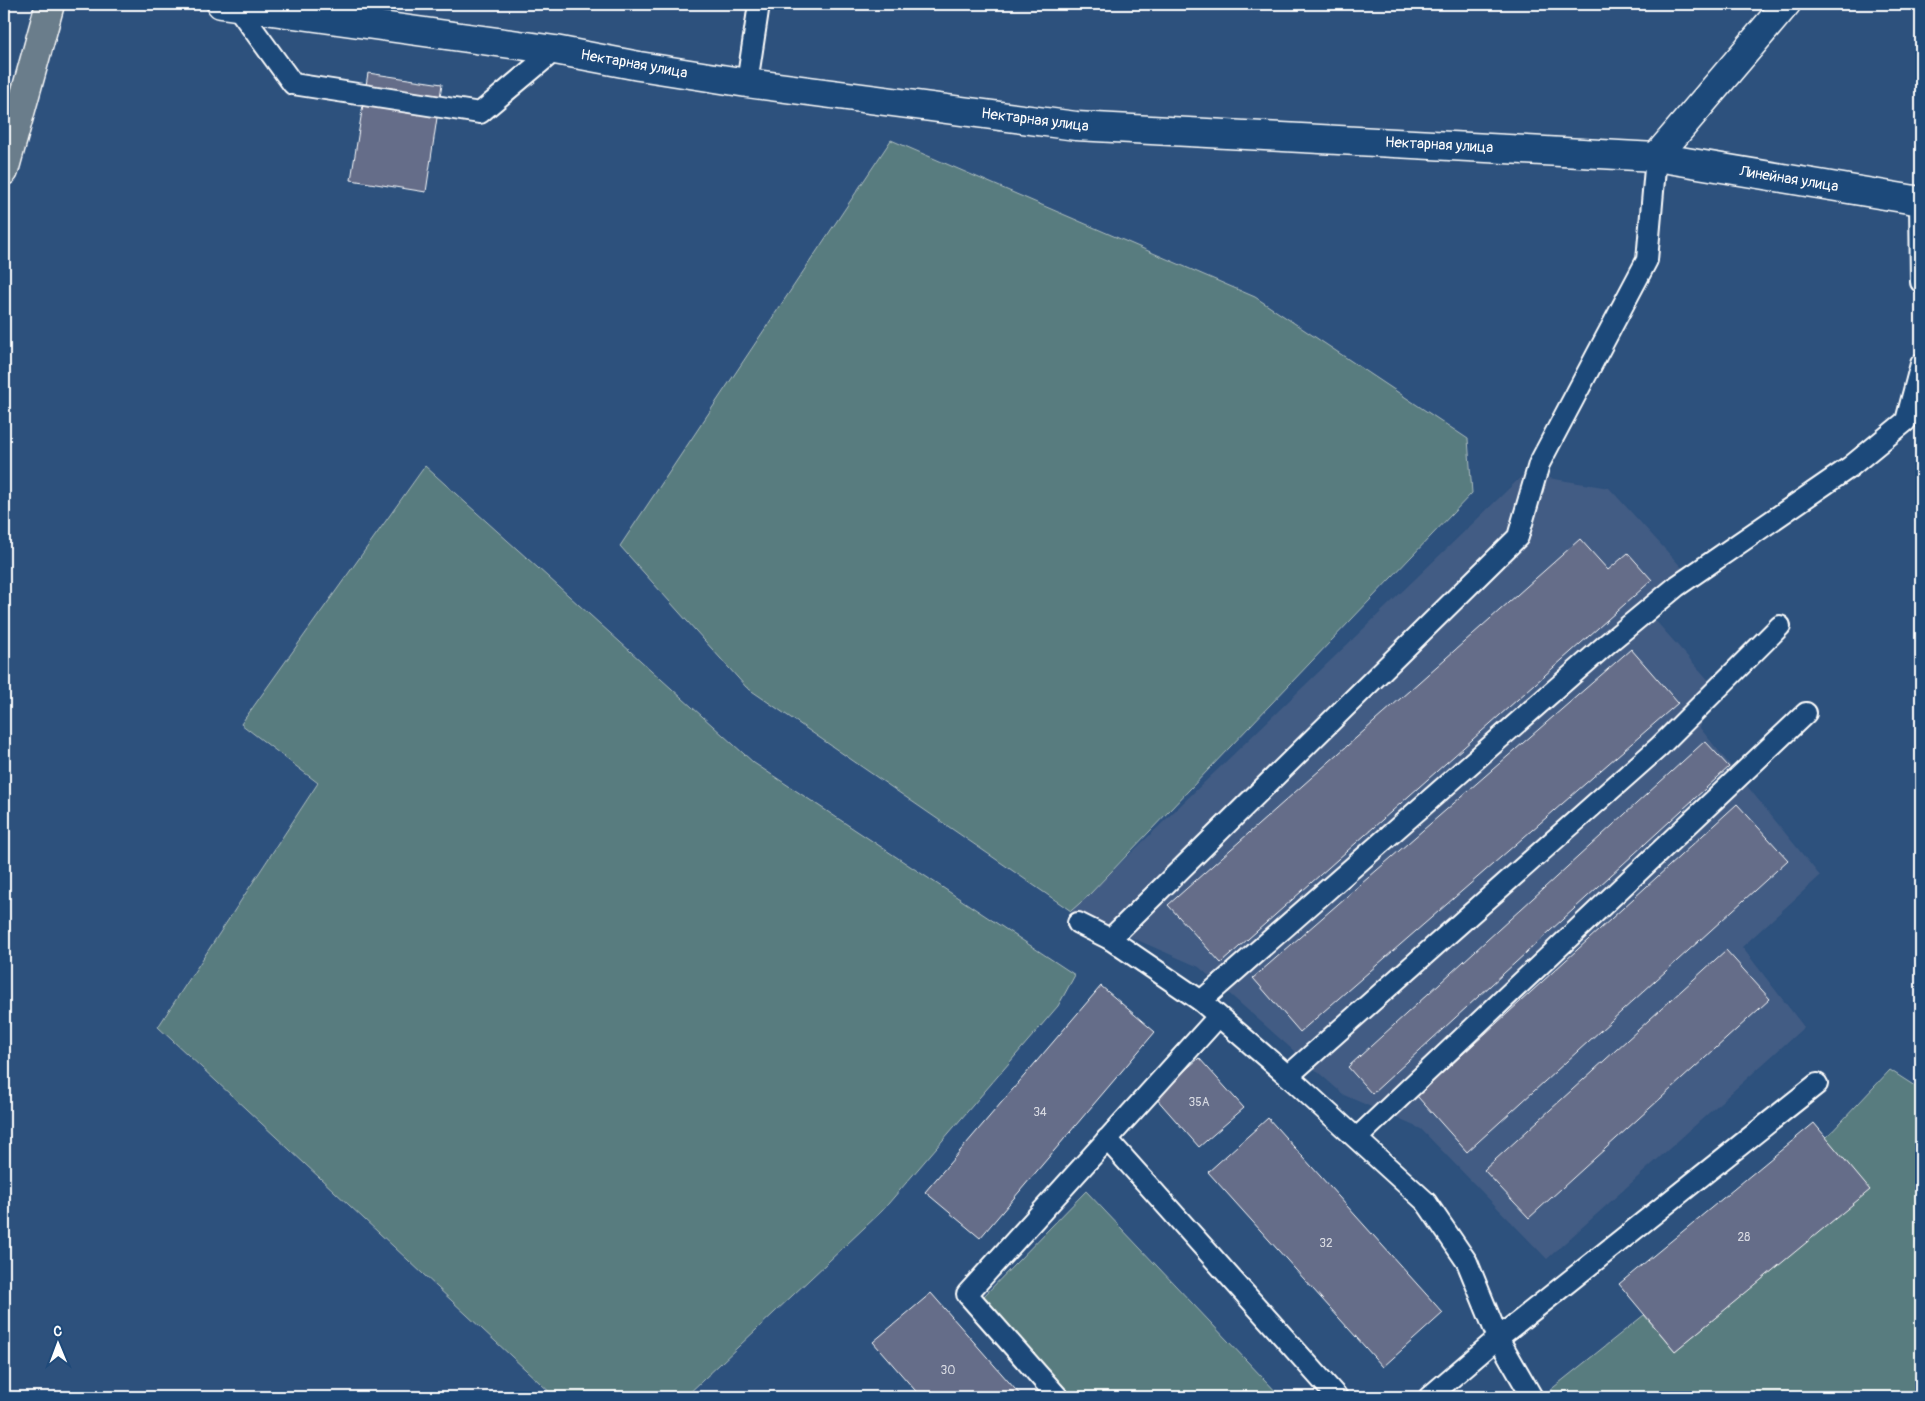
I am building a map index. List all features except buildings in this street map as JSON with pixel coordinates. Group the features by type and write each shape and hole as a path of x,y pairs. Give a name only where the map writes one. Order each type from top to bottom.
{"highway":[{"path":"4,171 50,4"}],"street":[{"path":"1656,157 1786,4"},
{"name":"Нектарная улица","path":"229,5 350,20 555,50 639,66 747,83 1076,126 1656,157"},
{"name":"Линейная улица","path":"1656,157 1921,201"}],"lane":[{"path":"747,83 759,4"},
{"path":"229,5 293,84 480,113 555,50"},
{"path":"1110,939 1518,537 1539,464 1646,260 1656,157"},
{"path":"1921,201 1921,282"},
{"path":"1201,1001 1608,643 1685,581 1850,467 1906,421 1921,364"},
{"path":"1288,1076 1659,747 1780,626"},
{"path":"1357,1138 1806,713"},
{"path":"1078,923 1110,939 1201,1001 1288,1076 1426,1202 1467,1262 1498,1338 1532,1397"},
{"path":"1058,1397 967,1294 1218,1017"},
{"path":"1429,1397 1498,1338 1817,1084"},
{"path":"1107,1139 1337,1397"}],"shaded area":[{"path":"1524,474 1609,488 1695,582 1654,619 1712,684 1700,728 1820,876 1742,947 1804,1027 1547,1259 1421,1129 1344,1095 1199,967 1071,911"}],"green space":[{"path":"891,140 1255,297 1468,439 1472,493 1089,895 1071,911 746,687 620,546"},
{"path":"425,466 754,763 1075,975 1058,1006 882,1211 685,1397 555,1397 158,1027 318,783 241,724"},
{"path":"1890,1070 1921,1090 1921,1397 1545,1397 1544,1395 1644,1315 1675,1351 1869,1190 1826,1138"},
{"path":"1086,1191 1281,1397 1065,1397 980,1300"}]}
